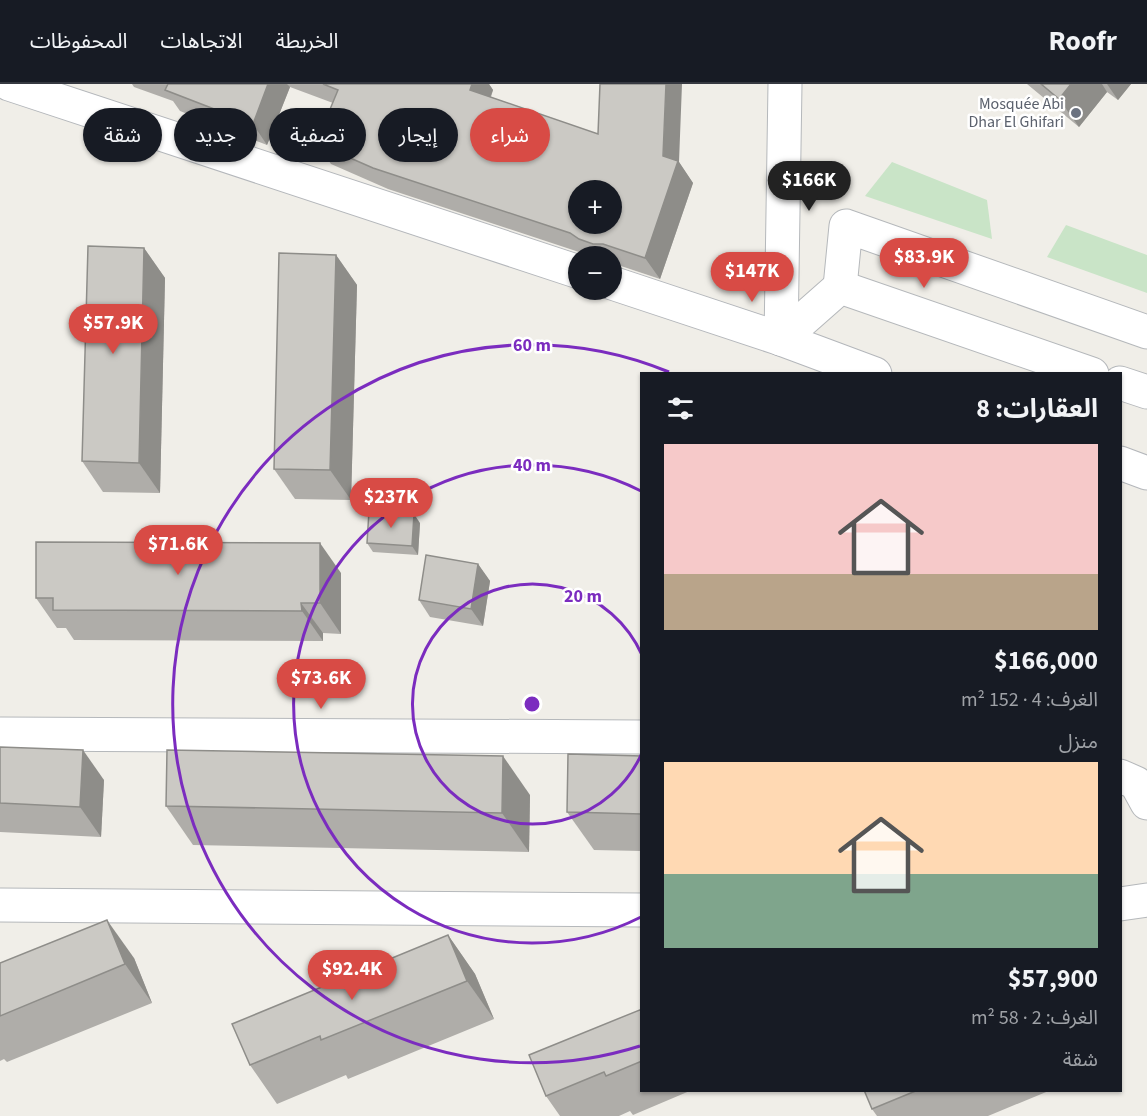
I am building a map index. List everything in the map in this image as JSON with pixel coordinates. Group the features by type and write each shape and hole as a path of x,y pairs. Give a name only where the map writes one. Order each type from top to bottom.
{"street":[{"path":"9,84 568,268"},
{"path":"781,339 785,84"},
{"path":"781,339 840,287 846,226 1147,332"},
{"path":"622,286 781,339 870,372"},
{"path":"840,287 1086,372"},
{"path":"1122,384 1147,392"},
{"path":"1122,464 1147,473"},
{"path":"0,734 640,737"},
{"path":"1122,777 1137,783 1147,803"},
{"path":"1122,904 1147,900"},
{"path":"0,905 640,910"}],"green space":[{"path":"892,162 987,200 992,239 865,196"},
{"path":"1066,225 1147,255 1147,293 1047,257"}],"building":[{"path":"168,84 268,84 257,113 257,108 212,108 165,90"},
{"path":"323,84 472,84 470,90 522,108 470,108 470,162 550,162 550,118 598,134 600,84 666,84 663,156 678,161 645,258 622,250 622,246 593,244 572,234 622,234 622,180 568,180 568,232 359,162 366,162 366,108 331,108 338,90"},
{"path":"1041,84 1071,84 1059,99"},
{"path":"88,246 144,248 139,463 82,461"},
{"path":"279,253 336,255 330,470 274,469"},
{"path":"369,511 414,514 412,546 367,543"},
{"path":"36,542 320,543 320,603 301,603 302,611 53,610 53,598 36,598"},
{"path":"426,555 478,564 471,609 419,600"},
{"path":"0,747 83,750 80,807 0,803"},
{"path":"167,750 503,756 502,813 166,806"},
{"path":"568,754 640,756 640,814 567,812"},
{"path":"107,920 125,964 0,1016 0,963"},
{"path":"448,935 467,981 321,1040 320,1036 250,1065 232,1024"},
{"path":"640,1010 640,1062 606,1076 604,1072 546,1096 529,1055"},
{"path":"865,1092 913,1092 872,1109"}],"place":[{"name":"Mosquée Abi Dhar El Ghifari","path":"1076,113"}]}
